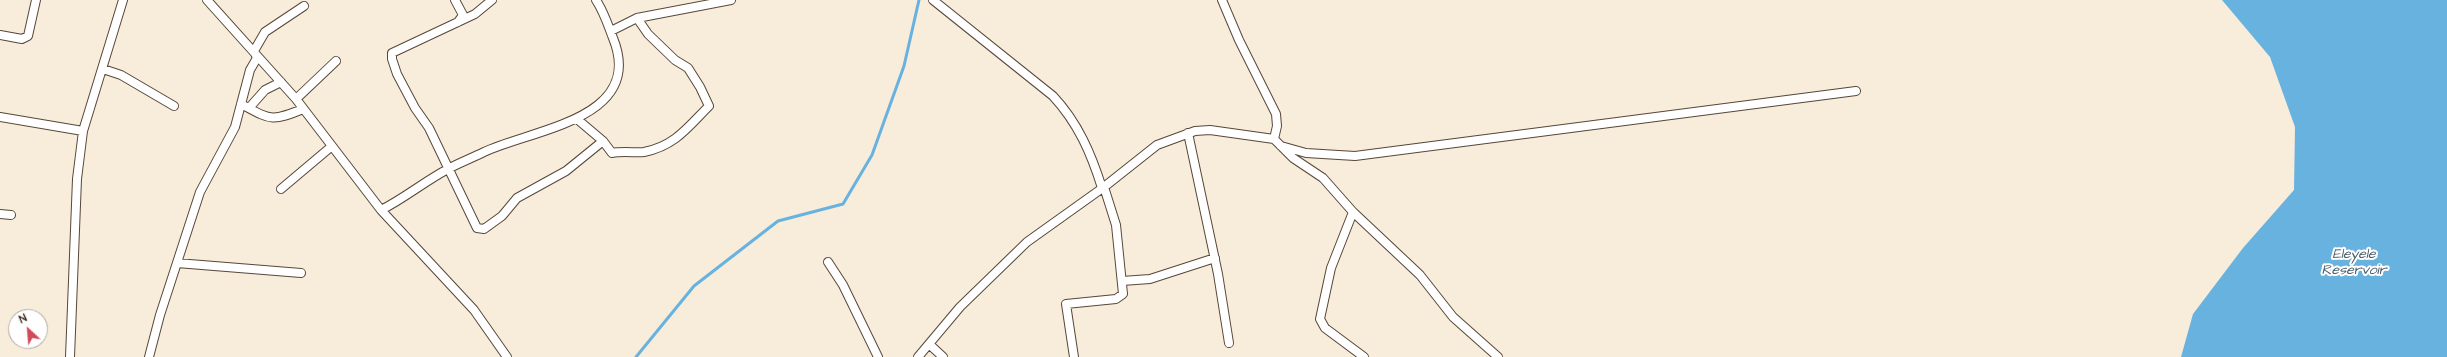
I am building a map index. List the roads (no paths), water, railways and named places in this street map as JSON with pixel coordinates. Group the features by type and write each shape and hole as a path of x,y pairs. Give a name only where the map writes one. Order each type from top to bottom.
{"street":[{"path":"0,35 22,39 28,36 36,0"},
{"path":"70,357 77,179 83,131 123,0"},
{"path":"207,0 257,58 296,99 381,210 474,310 503,356"},
{"path":"455,0 463,15 458,23"},
{"path":"492,0 475,14 392,53 396,74 415,108 429,128 477,228 484,229 502,216 517,198 566,171 603,141"},
{"path":"381,210 398,202 448,169 494,148 552,130 577,119 601,102 617,84 619,55 611,31 596,0"},
{"path":"611,31 637,18 732,0"},
{"path":"933,0 1053,96 1069,114 1083,137 1116,225 1123,294 1120,298 1066,304 1064,307 1074,357"},
{"path":"1222,0 1239,40 1276,114 1277,142 1293,158 1323,178 1353,212 1420,275 1461,325 1498,357"},
{"path":"257,58 254,51 265,32 304,6"},
{"path":"577,119 603,141 612,153 627,151 642,152 675,140 709,106 700,87 688,68 675,60 648,34 637,18"},
{"path":"149,357 200,192 235,127 250,70 257,58"},
{"path":"296,99 336,61"},
{"path":"103,69 121,75 174,106"},
{"path":"249,108 265,90 281,82"},
{"path":"918,357 960,307 1027,242 1103,188 1157,145 1188,133 1210,130 1277,142 1306,153 1355,156 1856,91"},
{"path":"241,104 263,116 278,119 303,109"},
{"path":"0,117 83,131"},
{"path":"1188,133 1215,258 1229,343"},
{"path":"281,189 332,146"},
{"path":"1353,212 1331,268 1320,319 1325,328 1364,357"},
{"path":"0,214 12,215"},
{"path":"1122,281 1150,279 1215,258"},
{"path":"828,262 843,285 878,357"},
{"path":"177,263 301,273"},
{"path":"929,344 943,357"}],"water":[{"name":"Eleyele Reservoir","path":"2222,0 2447,0 2447,357 2181,357 2193,314 2243,248 2294,190 2295,127 2270,57"}],"waterway":[{"path":"636,357 694,286 778,221 843,204 872,155 904,66 919,0"}]}
